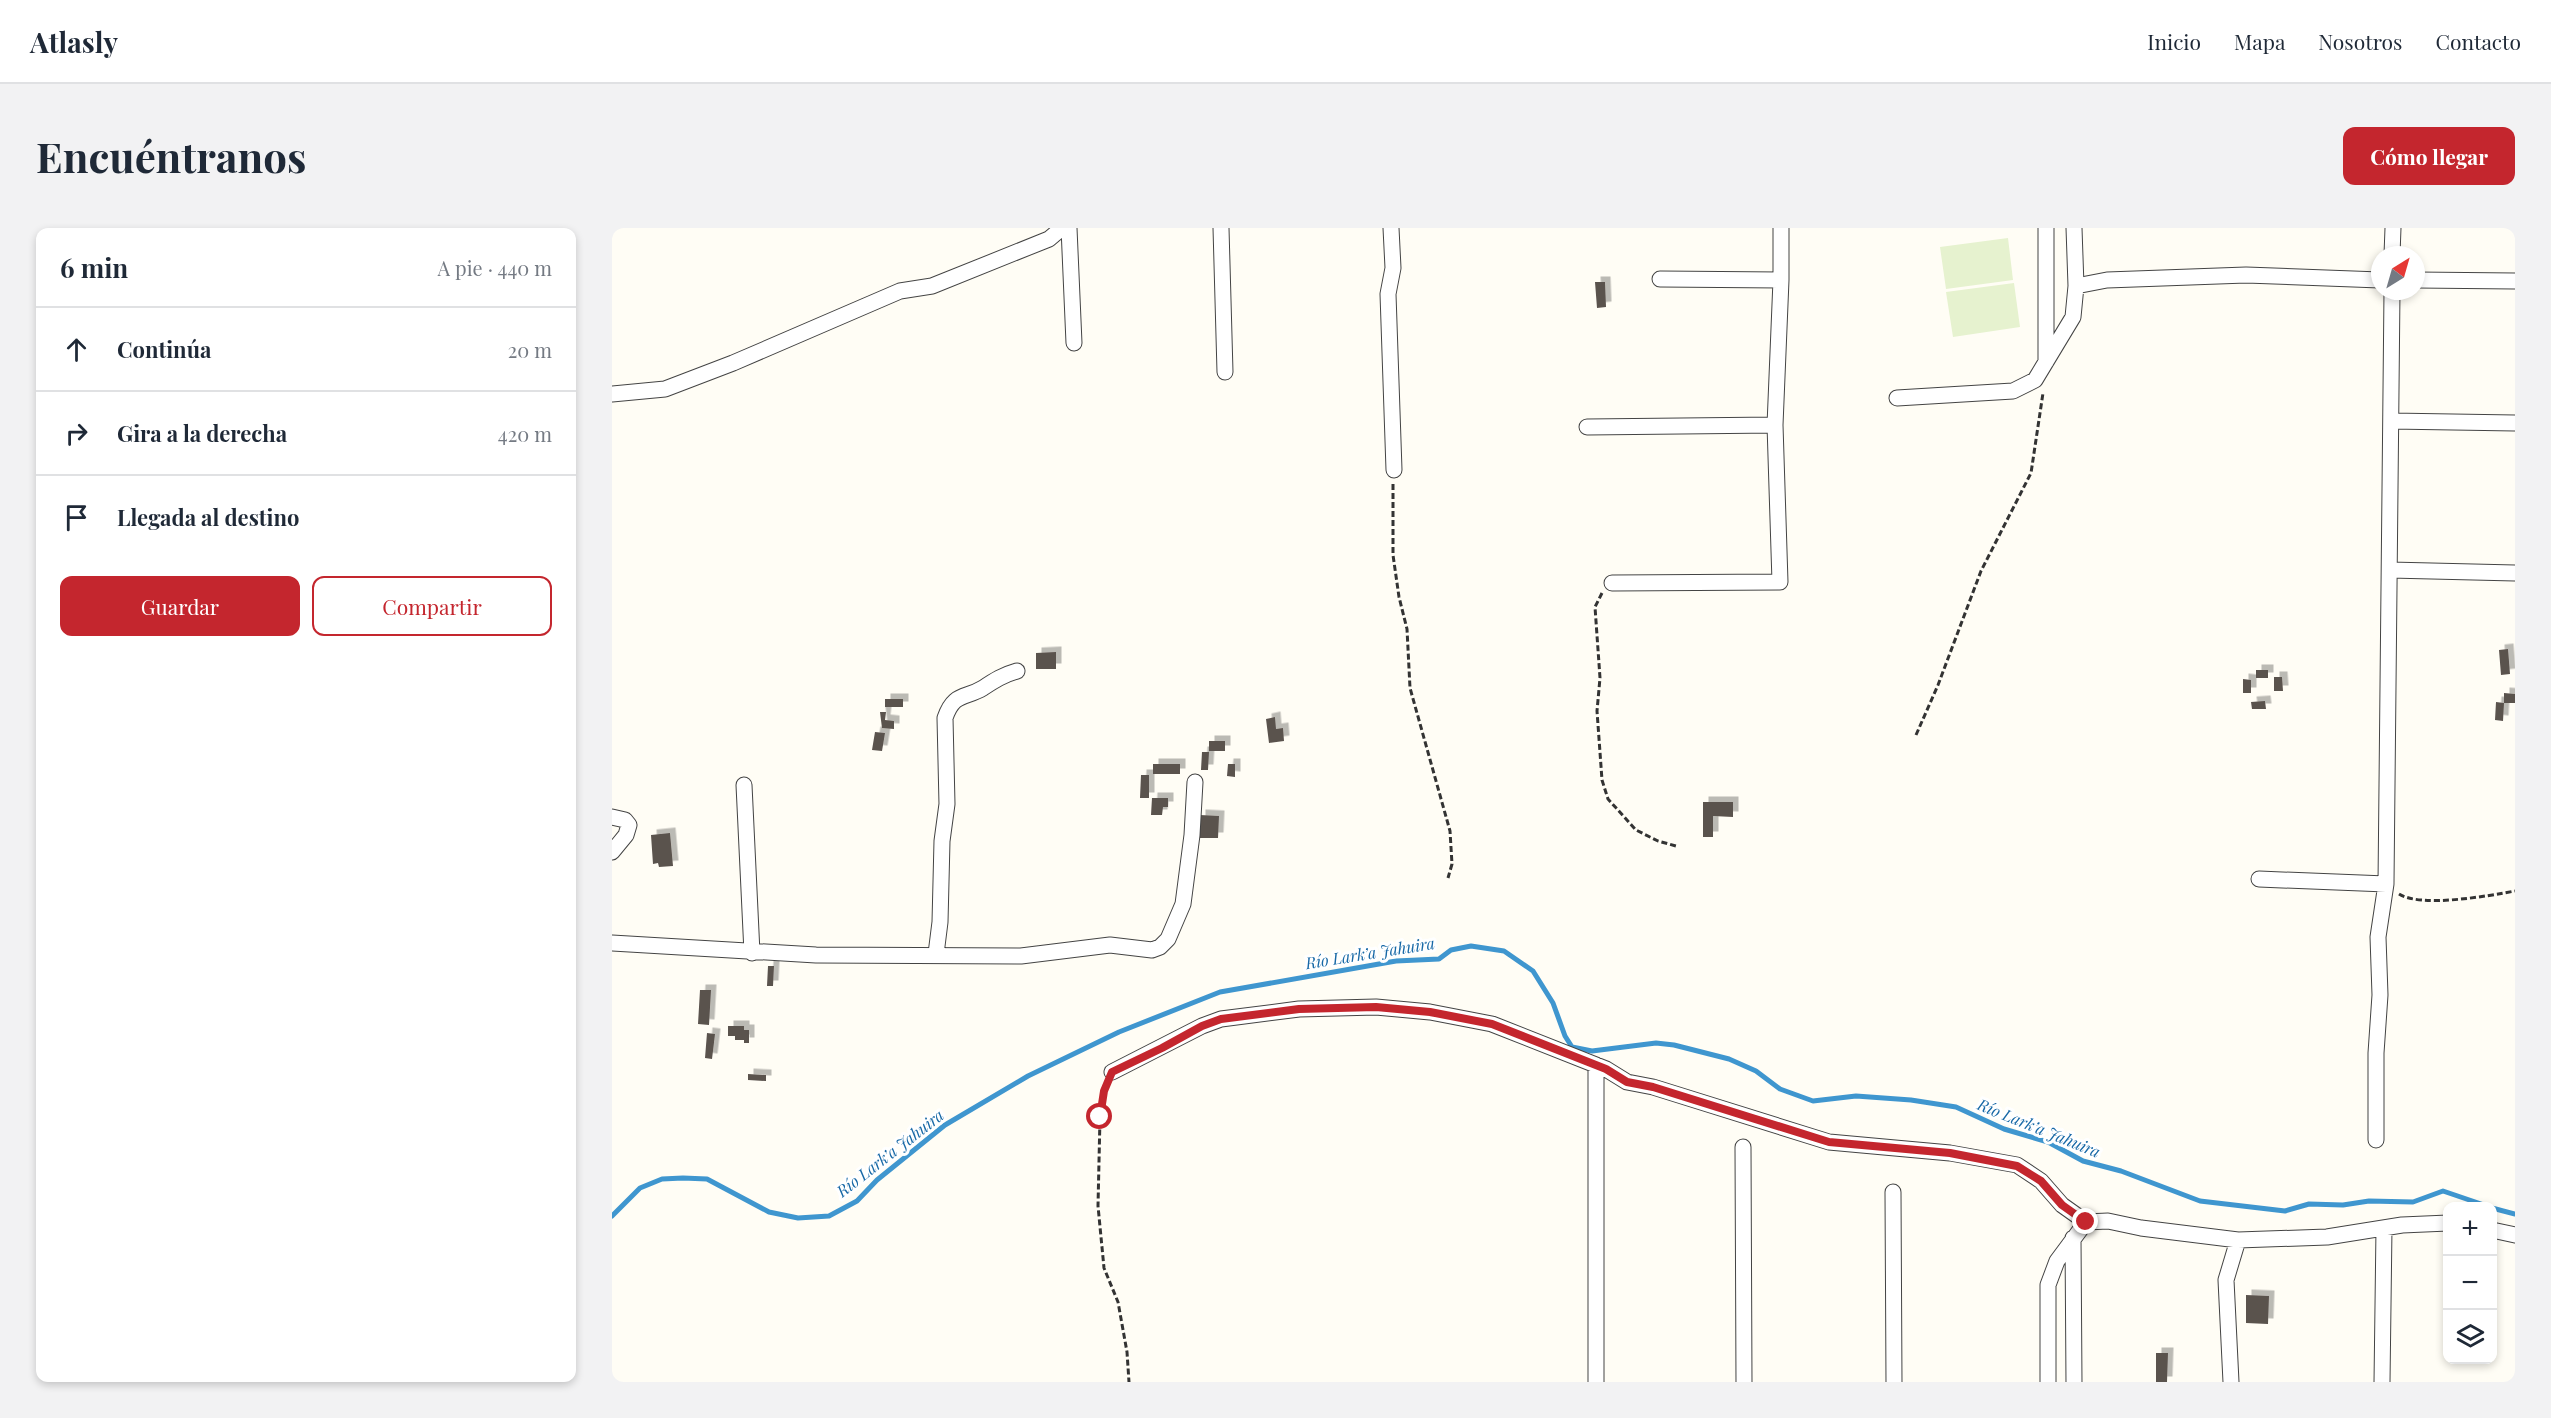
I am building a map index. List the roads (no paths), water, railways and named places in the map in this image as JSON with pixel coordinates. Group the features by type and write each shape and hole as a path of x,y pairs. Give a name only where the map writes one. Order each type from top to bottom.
{"street":[{"path":"612,394 665,389 900,291 932,286 1049,239 1062,228"},
{"path":"1069,228 1074,343"},
{"path":"1221,228 1225,372"},
{"path":"1391,228 1393,268 1388,294 1394,470"},
{"path":"1612,583 1780,582 1775,425 1781,228"},
{"path":"2046,228 2046,365"},
{"path":"1897,398 2013,391 2035,380 2073,317 2076,286 2074,228"},
{"path":"2392,246 2393,228"},
{"path":"2076,286 2107,280 2246,275 2371,280"},
{"path":"1660,279 1781,280"},
{"path":"2425,280 2515,281"},
{"path":"2376,1140 2376,1053 2380,995 2379,937 2386,884 2392,300"},
{"path":"2391,421 2515,423"},
{"path":"1587,427 1775,425"},
{"path":"2390,570 2515,573"},
{"path":"936,954 940,922 942,841 947,804 945,718 949,707 966,694 981,689 997,677 1017,671"},
{"path":"612,943 816,956 936,954 1021,956 1055,953 1085,946 1110,945 1152,950 1160,947 1172,931 1183,904 1192,835 1195,782"},
{"path":"744,785 752,953"},
{"path":"612,817 625,820 629,825 626,835 612,852"},
{"path":"2259,879 2386,884"},
{"path":"1112,1072 1202,1026 1221,1019 1299,1009 1376,1007 1430,1012 1492,1024 1596,1065 1627,1082 1653,1087 1829,1142 1950,1153 2017,1166 2041,1181 2062,1205 2086,1222 2108,1221 2141,1228 2238,1240 2327,1237 2384,1228 2443,1223"},
{"path":"1596,1065 1596,1382"},
{"path":"1743,1147 1744,1382"},
{"path":"1893,1192 1894,1382"},
{"path":"2048,1382 2049,1285 2057,1261 2086,1222"},
{"path":"2382,1382 2384,1228"},
{"path":"2497,1231 2515,1235"},
{"path":"2073,1238 2074,1382"},
{"path":"2231,1382 2226,1280 2238,1240"}],"waterway":[{"name":"Río Lark’a Jahuira","path":"612,1216 640,1188 662,1179 683,1178 707,1179 769,1212 798,1218 829,1216 857,1201 877,1180 945,1125 1028,1076 1119,1032 1220,992 1396,961 1439,959 1451,950 1471,946 1504,951 1533,971 1553,1003 1565,1036 1572,1047 1592,1051 1656,1043 1674,1045 1729,1059 1756,1071 1780,1089 1813,1101 1856,1096 1911,1100 1956,1107 2004,1129 2048,1142 2083,1161 2121,1171 2200,1201 2285,1211 2309,1204 2343,1205 2369,1201 2413,1202 2443,1191 2475,1202"},
{"name":"Río Lark’a Jahuira","path":"2497,1209 2515,1214"}]}
